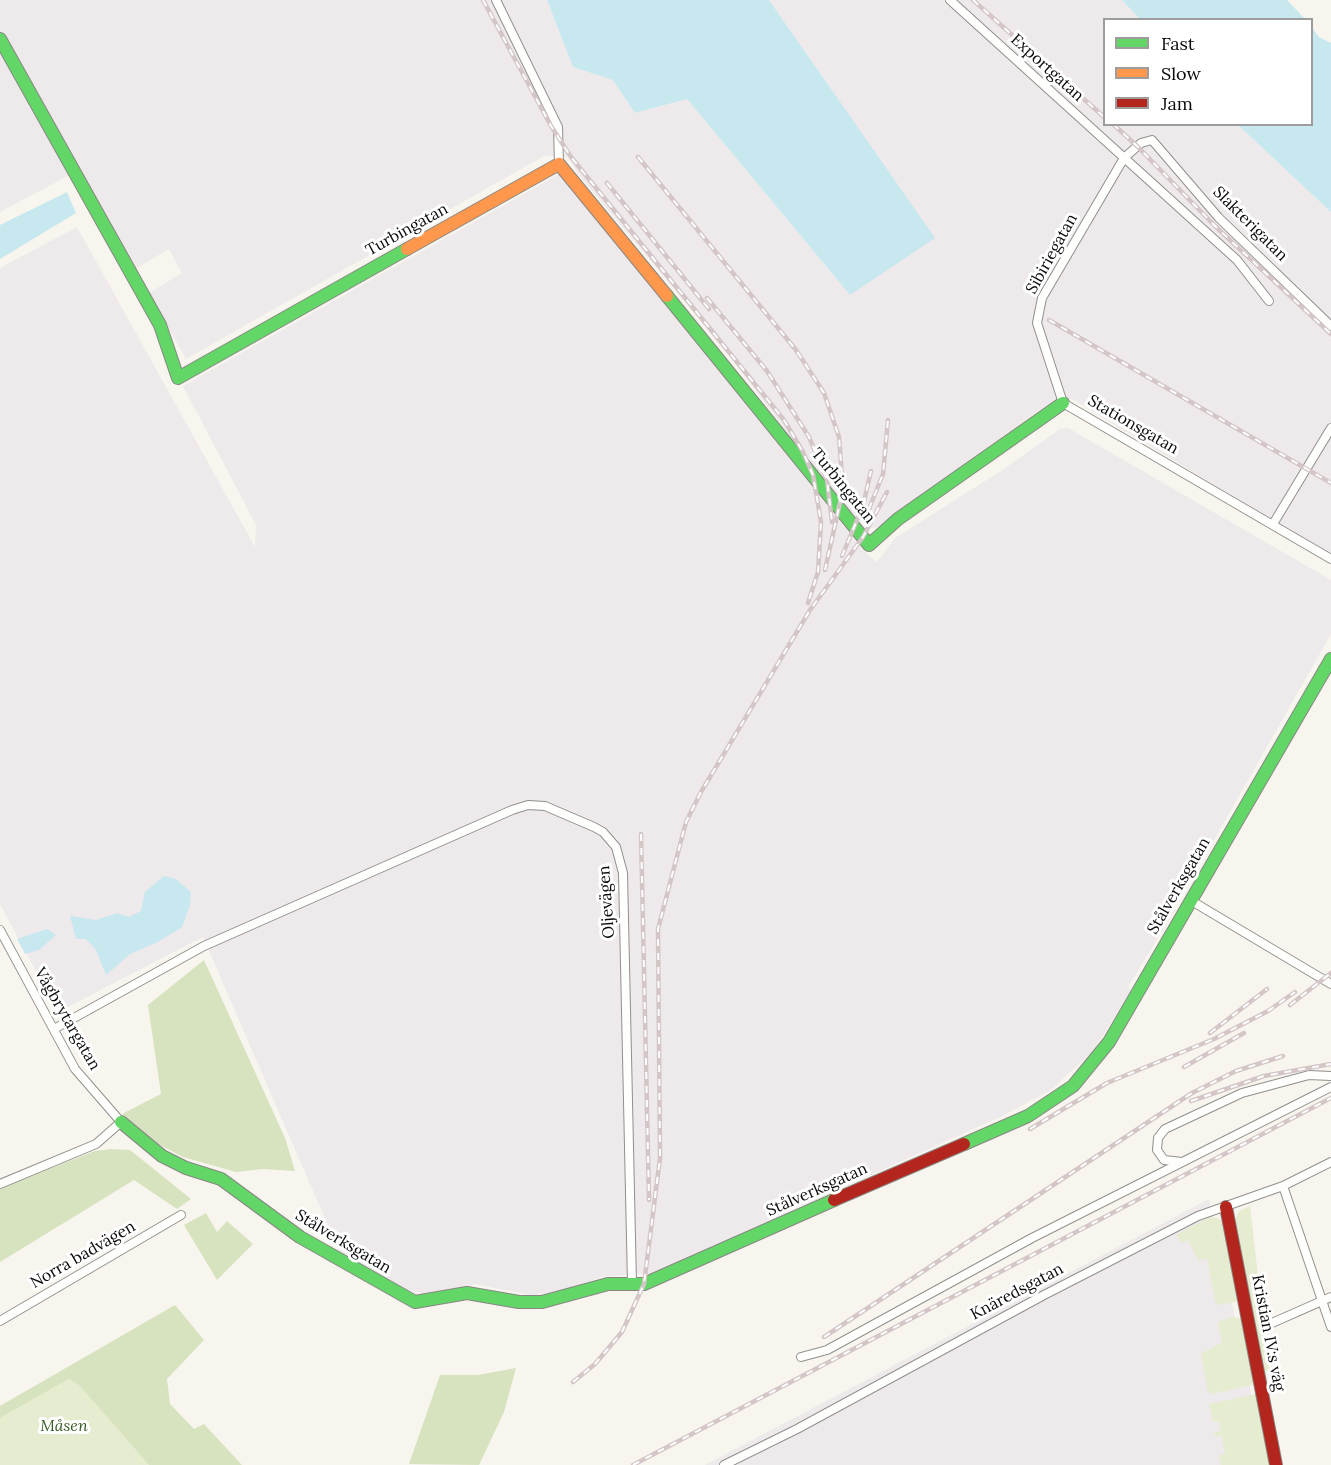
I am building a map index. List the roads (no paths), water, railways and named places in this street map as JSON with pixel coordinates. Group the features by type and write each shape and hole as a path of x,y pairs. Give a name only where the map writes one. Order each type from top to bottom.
{"street":[{"path":"496,0 558,127 559,164"},
{"name":"Exportgatan","path":"950,0 1237,260 1269,301"},
{"name":"Turbingatan","path":"0,39 160,325 178,378 559,164 869,545"},
{"name":"Sibiriegatan","path":"1063,403 1038,331 1040,304 1124,158 1141,143 1152,140"},
{"name":"Slakterigatan","path":"1152,140 1219,218 1331,326"},
{"name":"Stationsgatan","path":"869,545 898,519 1063,403 1331,559"},
{"path":"1273,524 1331,428"},
{"name":"Stålverksgatan","path":"121,1122 162,1156 186,1168 221,1179 300,1237 415,1302 475,1293 519,1302 542,1302 608,1284 644,1284 662,1278 795,1217 1028,1116 1053,1101 1079,1079 1109,1042 1331,659"},
{"name":"Oljevägen","path":"54,1029 204,945 528,805 545,806 603,832 619,853 624,885 632,1284"},
{"path":"1190,900 1331,984"},
{"name":"Vågbrytargatan","path":"0,930 75,1069 121,1122"},
{"path":"1184,1162 1164,1160 1157,1150 1158,1138 1165,1128 1242,1093 1309,1075 1331,1076"},
{"path":"801,1357 827,1350 1032,1238 1331,1087"},
{"path":"0,1184 96,1144 121,1122"},
{"name":"Knäredsgatan","path":"724,1465 797,1429 1044,1295 1198,1216 1283,1186 1331,1162"},
{"path":"1283,1186 1327,1299 1331,1327"},
{"name":"Kristian IV:s väg","path":"1226,1207 1276,1465"},
{"name":"Norra badvägen","path":"0,1321 181,1215"},
{"path":"1272,1323 1327,1299"}],"water":[{"path":"547,0 769,0 935,238 850,295 687,99 635,113 613,80 573,67"},
{"path":"1122,0 1287,0 1304,18 1139,18"},
{"path":"1313,29 1319,37 1331,43 1331,212 1239,126 1313,126"},
{"path":"67,192 76,213 0,259 0,225"},
{"path":"164,876 176,879 191,892 190,905 182,927 158,942 130,954 106,975 96,950 86,939 76,939 70,916 96,920 117,913 129,917 141,911 145,892"},
{"path":"47,929 56,935 39,950 25,954 17,939"}],"railway":[{"path":"483,0 551,126 571,157 784,420 803,452 813,475 821,522 818,572 808,603"},
{"path":"973,0 1103,116"},
{"path":"1115,126 1215,226 1331,334"},
{"path":"638,157 796,350 824,393 839,437 843,489 825,570"},
{"path":"607,183 709,309"},
{"path":"707,298 767,371 809,437 827,480 832,522"},
{"path":"1049,320 1331,483"},
{"path":"869,509 883,474 888,420"},
{"path":"842,556 863,506 871,471"},
{"path":"573,1382 595,1364 622,1332 644,1284 660,1158 658,929 686,822 701,792 810,610 863,537 887,492"},
{"path":"641,834 649,1200"},
{"path":"1290,1005 1331,973"},
{"path":"1210,1033 1267,989"},
{"path":"1030,1129 1107,1083 1214,1039 1268,1011 1295,992"},
{"path":"1184,1067 1244,1033"},
{"path":"824,1337 1192,1093 1236,1071 1283,1056"},
{"path":"1191,1101 1264,1076 1331,1064"},
{"path":"633,1465 1331,1098"}],"park label":[{"name":"Måsen","path":"64,1426"}]}
